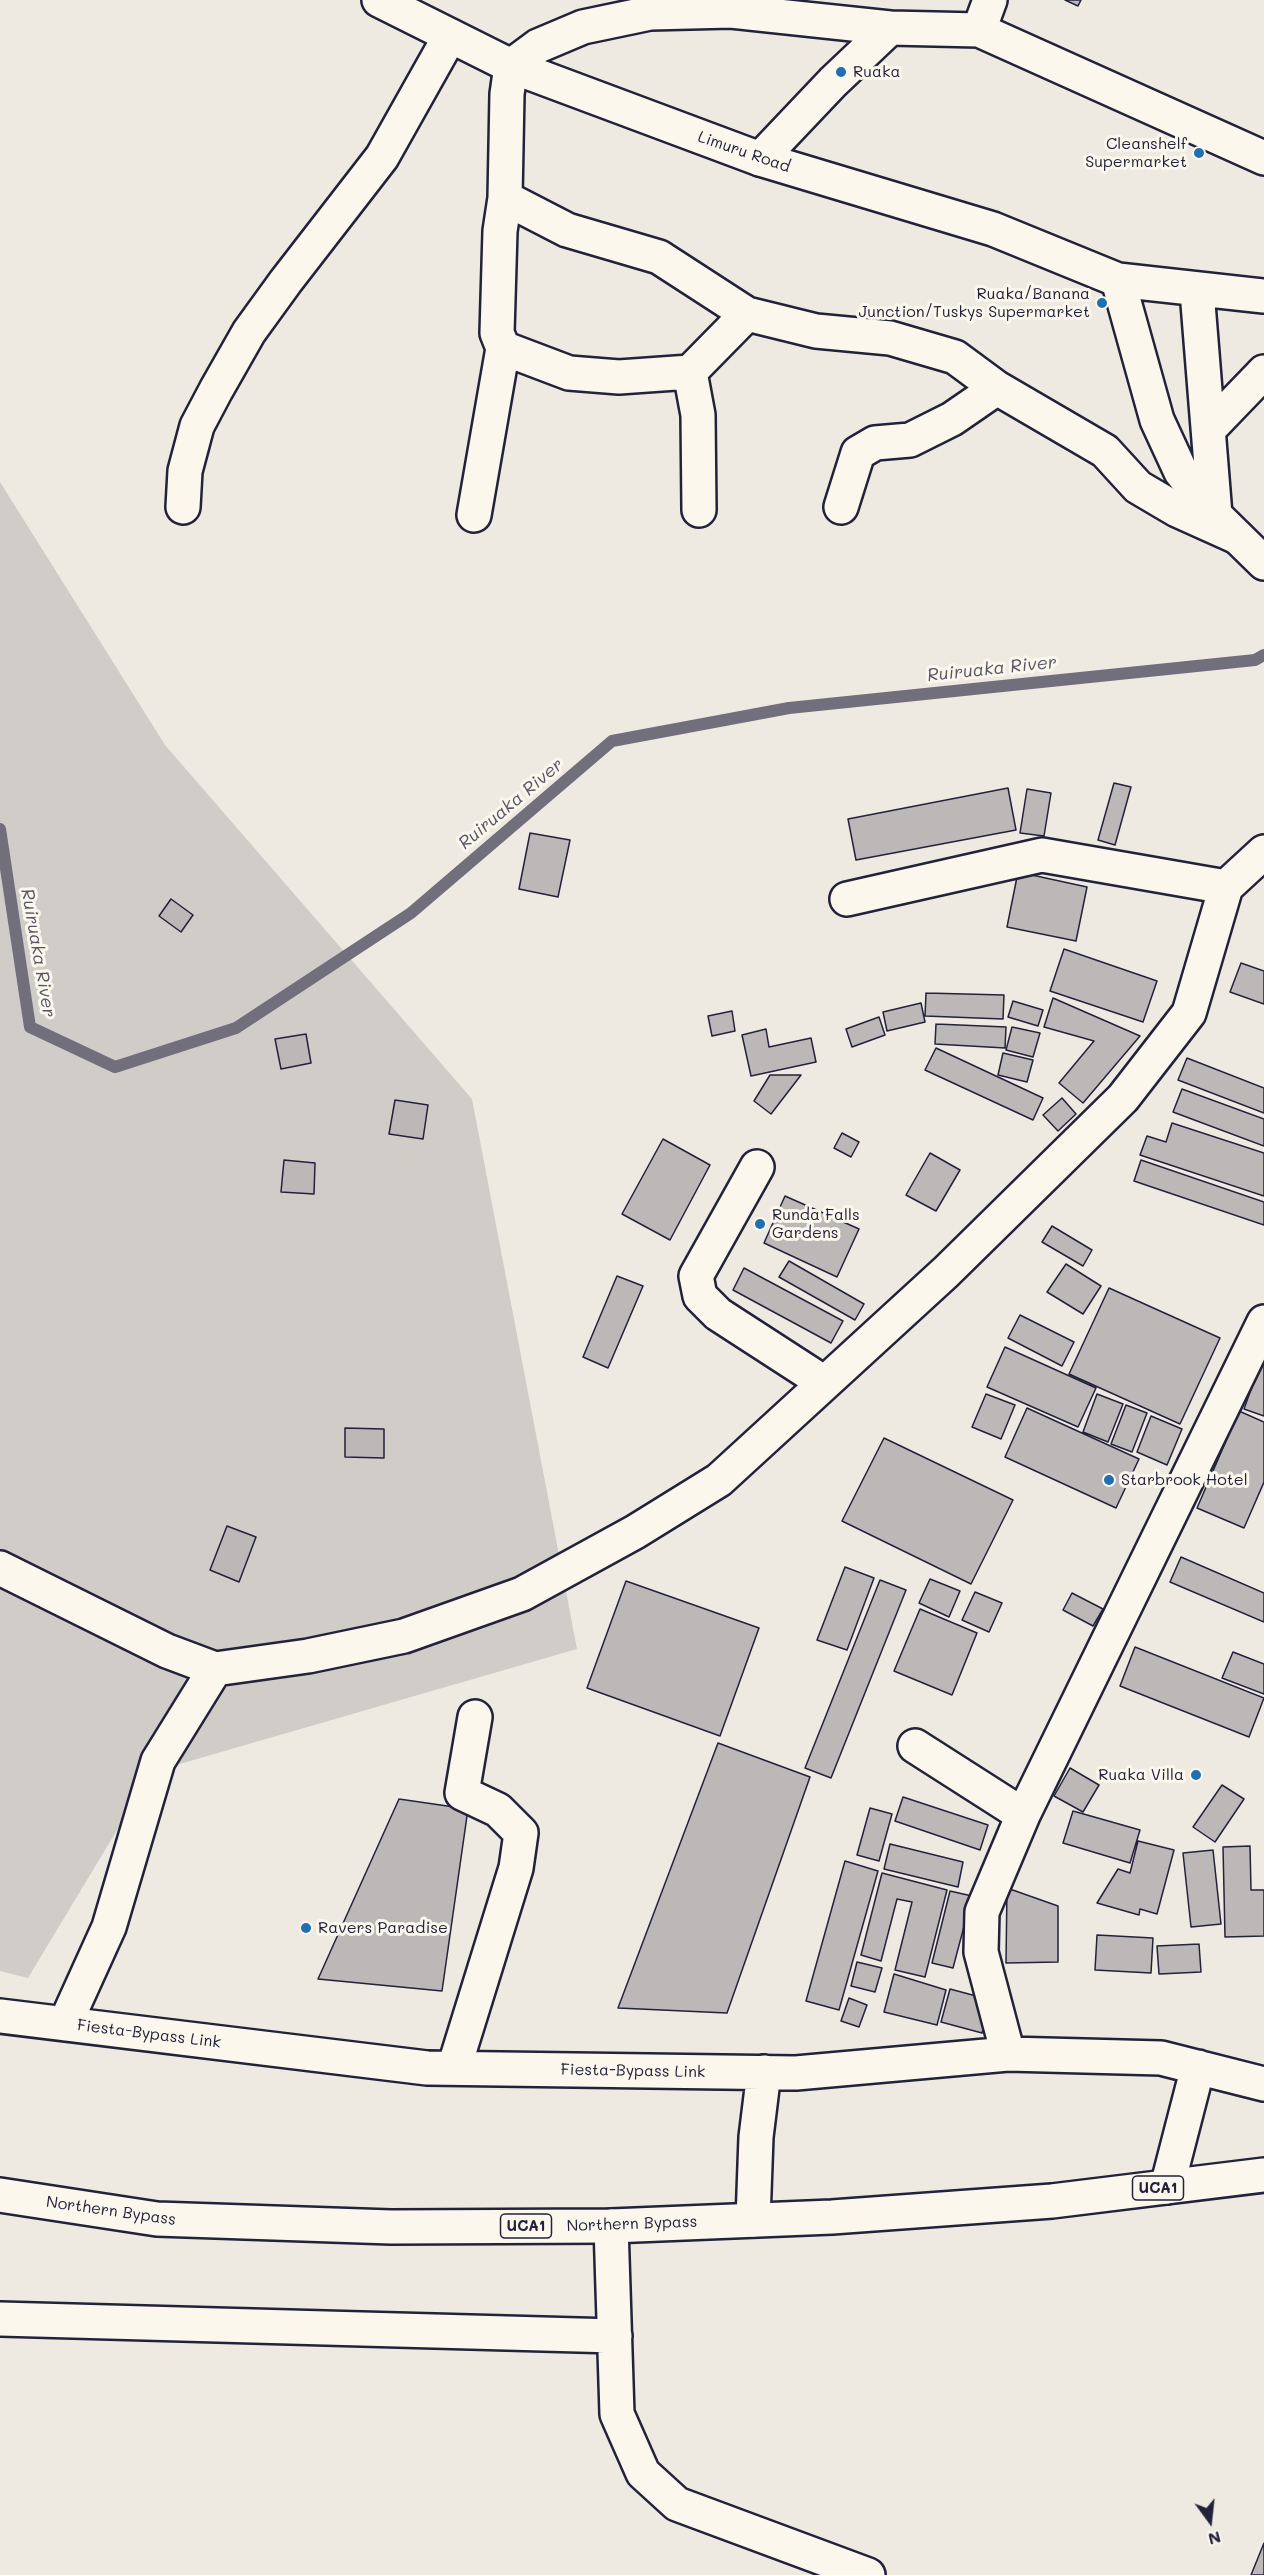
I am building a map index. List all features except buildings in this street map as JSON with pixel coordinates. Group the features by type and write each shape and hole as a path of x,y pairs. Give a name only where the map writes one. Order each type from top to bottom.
{"street":[{"name":"Limuru Road","path":"380,0 511,66 760,159 993,229 1118,280 1197,291 1264,296"},
{"path":"474,515 503,348 497,333 500,231 505,198 507,94 511,66 538,46 583,27 650,13 731,11 890,28 985,15 1264,158"},
{"path":"760,159 833,82 890,28"},
{"path":"183,507 185,471 197,426 216,390 249,332 279,290 382,158 450,36"},
{"path":"505,198 567,230 659,257 747,314 816,331 890,338 955,357 997,388 1105,451 1138,488 1177,510 1226,526"},
{"path":"1118,280 1157,420 1181,472 1226,526 1264,563"},
{"path":"1197,291 1210,428 1226,526"},
{"path":"503,348 569,373 619,377 690,372 747,314"},
{"path":"690,372 698,415 699,510"},
{"path":"1210,428 1264,372"},
{"path":"841,507 858,453 875,442 910,440 952,419 997,388"},
{"path":"0,1568 167,1652 215,1669 308,1656 404,1636 522,1594 635,1532 720,1480 823,1382 972,1247 1123,1098 1189,1013 1226,887 1264,852"},
{"path":"847,899 1042,855 1226,887"},
{"path":"757,1167 696,1276 700,1296 718,1314 823,1382"},
{"path":"1008,2054 981,1952 981,1912 1023,1815 1264,1322"},
{"path":"64,2024 109,1927 158,1761 215,1669"},
{"path":"454,2068 516,1868 521,1833 498,1809 462,1793 475,1717"},
{"path":"915,1746 1023,1815"},
{"name":"Fiesta-Bypass Link","path":"0,2016 426,2068 796,2073 1008,2054 1161,2058 1264,2084"},
{"path":"1167,2187 1198,2067"},
{"path":"753,2220 756,2137 764,2072"},
{"name":"Northern Bypass","path":"0,2195 157,2219 391,2227 611,2226 753,2220 1053,2200 1264,2175"},
{"path":"611,2226 618,2414 643,2473 677,2504 868,2575"},
{"path":"0,2319 615,2336"}],"shaded area":[{"path":"0,482 165,745 472,1099 577,1649 152,1772 28,1978 0,1971"}],"waterway":[{"name":"Ruiruaka River","path":"0,829 30,1027 115,1067 236,1028 411,913 612,741 789,708 1255,660 1264,655"}],"place":[{"name":"Ruaka","path":"841,72"},
{"name":"Cleanshelf Supermarket","path":"1199,153"},
{"name":"Ruaka/Banana Junction/Tuskys Supermarket","path":"1102,303"},
{"name":"Runda Falls Gardens","path":"760,1224"},
{"name":"Starbrook Hotel","path":"1109,1480"},
{"name":"Ruaka Villa","path":"1196,1775"},
{"name":"Ravers Paradise","path":"306,1928"}]}
